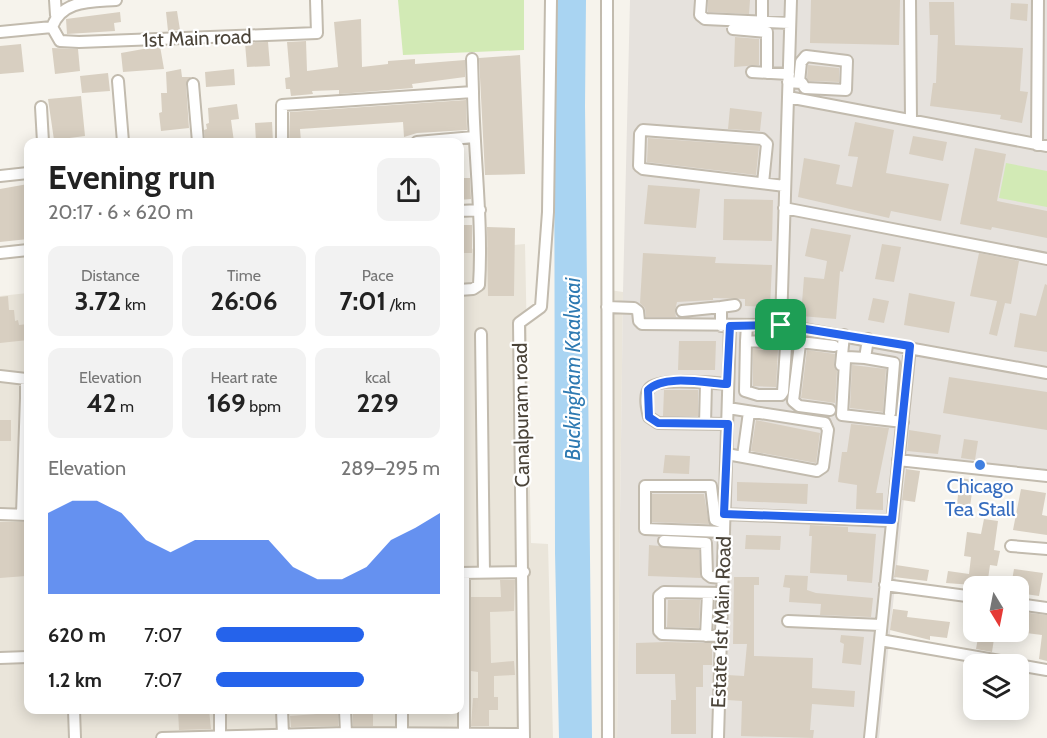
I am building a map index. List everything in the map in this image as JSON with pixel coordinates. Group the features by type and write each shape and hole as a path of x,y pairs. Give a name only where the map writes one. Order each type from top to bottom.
{"street":[{"path":"0,33 52,27 56,15 55,0"},
{"path":"56,15 68,6 79,3 116,0"},
{"name":"1st Main road","path":"52,27 60,41 79,42 317,33 316,0"},
{"name":"Canalpuram road","path":"524,736 524,572 519,322 541,307 548,212 551,0"},
{"path":"607,0 608,738"},
{"path":"701,0 700,15 705,19 790,23"},
{"path":"762,0 762,22"},
{"path":"781,325 788,97 792,79 791,0"},
{"path":"910,0 911,120"},
{"path":"788,97 1042,146 1042,35 1038,0"},
{"path":"733,29 767,32 767,73"},
{"path":"752,72 792,79 806,88 846,90 847,61 806,56 792,79"},
{"path":"464,289 477,288 480,261 480,210 474,137 472,60"},
{"path":"118,81 123,138"},
{"path":"193,84 198,138"},
{"path":"282,138 282,105 473,92"},
{"path":"40,107 43,138"},
{"path":"763,183 767,144 762,139 643,130 640,134 639,166 643,169 785,186"},
{"path":"463,138 474,137"},
{"path":"0,176 24,173"},
{"path":"784,208 1047,259"},
{"path":"464,212 480,210"},
{"path":"0,253 24,250"},
{"path":"682,311 735,305"},
{"path":"607,307 634,308 638,310 639,321 642,324 781,325 910,346 1047,373"},
{"name":"Estate 1st Main Road","path":"718,738 728,424 726,326 722,307"},
{"path":"746,341 783,343 786,347 781,395 758,395 745,391 746,341 747,325"},
{"path":"802,328 794,401 800,406 834,407 844,335"},
{"path":"481,334 484,573"},
{"path":"865,358 868,339"},
{"path":"800,342 834,346"},
{"path":"870,738 910,346"},
{"path":"890,413 894,363 851,357 845,361 842,415 903,422"},
{"path":"0,376 24,378"},
{"path":"705,424 706,383"},
{"path":"727,384 654,384 648,390 646,406 649,417 658,423 728,424"},
{"path":"727,454 818,471 823,467 828,430 825,423 728,408"},
{"path":"743,456 749,412"},
{"path":"898,460 1047,476"},
{"path":"724,523 715,520 711,486 645,486 645,529 724,523 892,520"},
{"path":"0,514 24,515"},
{"path":"664,541 706,543 707,574 711,577 722,578"},
{"path":"1011,546 1047,549"},
{"path":"464,573 524,572"},
{"path":"885,585 963,596"},
{"path":"720,636 662,634 657,613 659,596 664,592 721,593"},
{"path":"706,636 708,593"},
{"path":"1029,606 1047,608"},
{"path":"788,621 881,626"},
{"path":"879,640 963,655"},
{"path":"0,658 24,657"},
{"path":"1029,666 1047,670"},
{"path":"74,714 75,738"},
{"path":"220,714 220,736"},
{"path":"282,714 283,735"},
{"path":"345,714 346,733"},
{"path":"402,714 402,734"},
{"path":"464,714 464,736"},
{"path":"162,738 346,733 524,736"}],"shaded area":[{"path":"630,0 1047,0 1047,481 908,461 879,738 617,738 623,292"},
{"path":"525,244 531,543 548,544 553,738 0,738 0,296 24,293 24,714 464,714 464,250"},
{"path":"603,289 623,292 617,738 601,738"}],"green space":[{"path":"398,0 524,0 524,50 403,55"},
{"path":"1006,163 1047,171 1047,207 999,198"}],"water":[{"name":"Buckingham Kaalvaai","path":"554,0 586,0 585,106 592,738 559,738 555,553"}],"building":[{"path":"708,0 750,0 749,14 708,12"},
{"path":"811,0 900,0 899,45 810,43"},
{"path":"929,2 954,2 955,45 1023,48 1020,91 1028,92 1022,123 1000,119 1001,115 930,106 933,83 936,83 938,35 930,35"},
{"path":"1011,3 1028,4 1027,21 1010,19"},
{"path":"177,11 180,30 168,31 166,12"},
{"path":"120,12 121,22 114,23 115,31 67,34 66,19"},
{"path":"361,19 362,67 388,64 388,61 415,59 415,64 465,60 465,77 412,84 413,88 339,94 339,90 312,91 313,94 291,96 290,89 286,89 285,78 290,77 287,42 306,41 307,71 338,67 334,22"},
{"path":"735,37 759,39 759,65 734,67"},
{"path":"268,42 270,66 247,67 245,43"},
{"path":"21,44 24,72 0,74 0,46"},
{"path":"160,46 164,69 123,72 121,53"},
{"path":"52,48 78,49 80,71 55,74"},
{"path":"520,55 525,174 485,175 479,58"},
{"path":"808,65 839,68 839,82 809,81 807,78"},
{"path":"181,69 182,77 191,77 186,84 189,128 161,131 159,113 162,112 161,93 167,93 166,72"},
{"path":"234,69 235,85 206,87 205,72"},
{"path":"108,73 110,91 82,93 80,76"},
{"path":"81,96 85,136 54,138 48,99"},
{"path":"466,100 467,130 417,133 404,137 403,122 300,129 301,138 289,138 290,112"},
{"path":"237,104 239,119 231,120 233,138 205,138 204,130 207,129 206,124 209,123 208,108"},
{"path":"730,108 762,112 760,131 728,129"},
{"path":"272,122 273,138 256,138 255,123"},
{"path":"855,122 894,130 886,173 949,184 941,221 891,211 889,218 798,197 804,158 840,165 836,184 852,187 858,157 848,156"},
{"path":"913,136 947,142 943,161 909,154"},
{"path":"648,138 759,146 756,175 647,162"},
{"path":"975,148 1006,154 997,201 1047,211 1047,238 992,227 991,230 960,224"},
{"path":"464,178 470,178 471,199 464,200"},
{"path":"24,185 24,239 0,242 0,189"},
{"path":"648,185 700,189 696,228 644,224"},
{"path":"724,199 773,200 772,241 723,240"},
{"path":"464,225 472,225 472,253 464,253"},
{"path":"487,227 515,228 514,296 488,296"},
{"path":"811,228 851,235 843,272 840,271 836,319 801,316 804,277 824,279 827,261 805,256"},
{"path":"882,244 901,247 894,282 875,279"},
{"path":"643,253 716,257 715,263 772,265 770,307 745,306 745,299 713,298 713,300 677,302 676,317 646,317 645,308 640,303"},
{"path":"979,253 1019,261 1011,304 1005,303 997,336 989,334 997,301 970,296"},
{"path":"1045,284 1047,285 1047,352 1014,347 1020,313 1036,316"},
{"path":"909,293 955,302 949,333 904,325"},
{"path":"8,296 9,310 14,310 15,321 18,320 19,325 24,324 24,340 0,343 0,297"},
{"path":"873,298 889,301 884,323 868,320"},
{"path":"679,341 716,341 715,370 678,370"},
{"path":"753,349 778,350 776,387 753,386"},
{"path":"807,350 835,354 834,365 837,371 835,403 801,398"},
{"path":"852,365 886,369 883,412 850,408"},
{"path":"949,377 1047,392 1047,430 943,413"},
{"path":"664,390 698,390 698,416 663,416"},
{"path":"0,420 11,420 11,441 0,441"},
{"path":"756,420 820,433 816,463 751,451"},
{"path":"851,424 889,428 876,493 883,493 883,510 856,509 857,485 838,482 842,452 847,452"},
{"path":"909,430 941,435 938,454 907,451"},
{"path":"964,439 978,441 975,460 961,458"},
{"path":"665,455 690,456 689,474 663,473"},
{"path":"906,469 920,471 915,502 902,500"},
{"path":"960,478 974,480 970,506 957,504"},
{"path":"737,482 808,484 807,504 737,501"},
{"path":"1021,489 1046,493 1042,515 1047,516 1047,535 1013,530"},
{"path":"652,494 704,494 709,524 652,522"},
{"path":"984,519 998,521 994,550 1000,551 997,566 990,565 988,576 963,576 963,584 946,583 948,571 969,574 971,557 964,556 967,532 981,534"},
{"path":"0,522 24,522 24,576 0,578"},
{"path":"810,525 848,527 848,532 876,534 872,583 847,581 847,575 810,573 812,536 809,536"},
{"path":"746,535 781,536 780,550 745,549"},
{"path":"649,545 699,550 701,578 648,576"},
{"path":"896,565 929,570 927,581 894,577"},
{"path":"1014,569 1043,573 1039,596 1029,595 1029,576 1013,576"},
{"path":"785,575 808,576 807,590 816,593 873,598 871,617 820,615 821,604 789,602 790,588 783,587"},
{"path":"734,577 759,577 759,585 754,585 754,656 813,658 812,688 855,691 854,707 812,704 810,730 814,730 813,738 741,736 742,701 727,700 727,675 744,676 747,644 733,644"},
{"path":"500,580 515,580 514,611 490,612 491,663 514,661 515,675 494,676 494,697 498,697 498,710 489,710 489,726 471,726 473,698 478,698 478,672 471,671 471,597 501,597"},
{"path":"668,600 700,600 699,628 667,627"},
{"path":"893,609 908,611 907,617 950,622 947,638 930,636 930,640 890,630"},
{"path":"1029,613 1047,615 1047,661 1039,659 1042,635 1029,633"},
{"path":"841,635 864,637 861,665 842,663 844,644 840,642"},
{"path":"977,642 994,642 992,652 976,649"},
{"path":"636,643 712,643 712,665 703,665 703,687 696,687 696,734 671,734 671,700 676,700 675,674 636,674"},
{"path":"178,714 209,714 211,729 179,730"},
{"path":"338,714 338,726 291,727 290,716"},
{"path":"353,714 373,714 373,726 353,726"}],"place":[{"name":"Chicago Tea Stall","path":"980,465"}],"route":[{"path":"781,325 910,346 892,520 724,514 728,424 658,423 649,417 646,406 648,390 654,384 670,382 727,384 730,326 781,325"}]}
